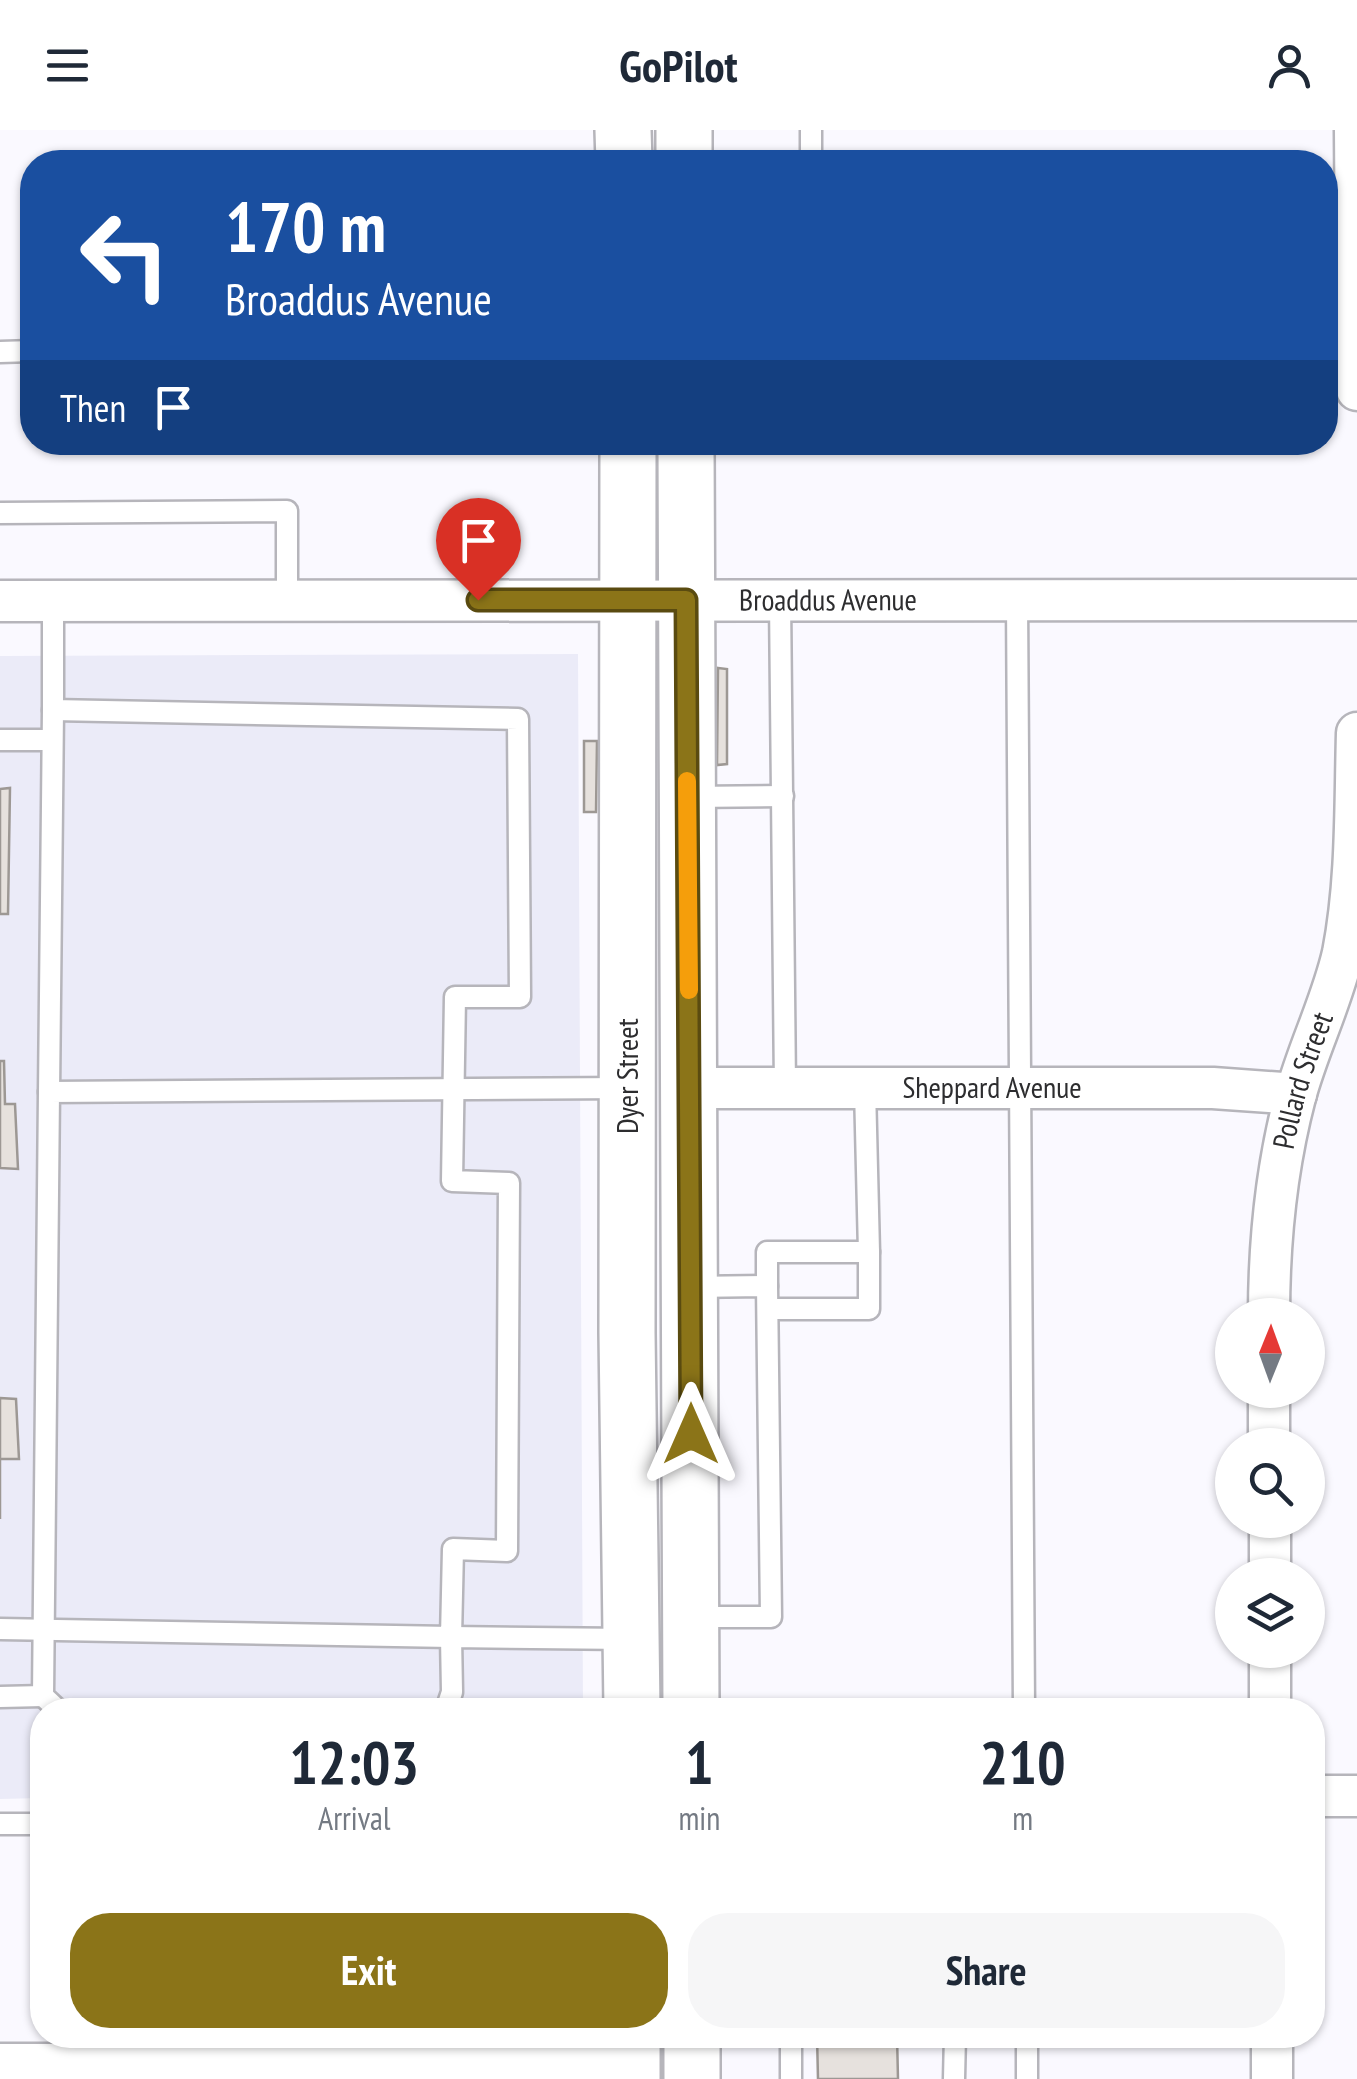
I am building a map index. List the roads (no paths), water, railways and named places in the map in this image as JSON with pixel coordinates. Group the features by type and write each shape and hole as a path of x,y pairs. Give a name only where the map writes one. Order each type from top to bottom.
{"main road":[{"name":"Dyer Street","path":"628,455 632,1698"},
{"name":"Dyer Street","path":"686,455 691,1698"},
{"path":"628,1088 646,1092 658,1109 665,1239 690,1287"},
{"path":"632,1640 651,1663 657,1698"},
{"path":"692,2048 692,2079"}],"street":[{"path":"1355,130 1357,390"},
{"name":"Broaddus Avenue","path":"0,601 1357,600"},
{"name":"Pollard Street","path":"1269,1298 1270,1231 1296,1094 1343,950 1354,865 1357,733"},
{"name":"Sheppard Avenue","path":"690,1088 1213,1088 1296,1094"},
{"path":"1270,1668 1270,1698"},
{"path":"1325,1796 1357,1796"},
{"path":"1272,2048 1272,2079"},
{"path":"0,2064 641,2064"}],"lane":[{"path":"0,513 287,510 287,600"},
{"path":"51,1698 44,1632 52,600"},
{"path":"780,600 785,1088"},
{"path":"1017,600 1024,1698"},
{"path":"52,710 518,720 520,997 455,997 452,1181 509,1183 507,1551 453,1549 450,1698"},
{"path":"0,740 52,740"},
{"path":"688,797 783,796"},
{"path":"49,1092 628,1088"},
{"path":"768,1309 870,1309 865,1088"},
{"path":"691,1617 771,1617 767,1252 868,1252"},
{"path":"690,1287 767,1286"},
{"path":"0,1629 632,1640"},
{"path":"0,1697 30,1701"},
{"path":"0,1824 30,1824"},
{"path":"791,2048 791,2079"},
{"path":"954,2079 955,2048"},
{"path":"1027,2048 1027,2079"}]}
